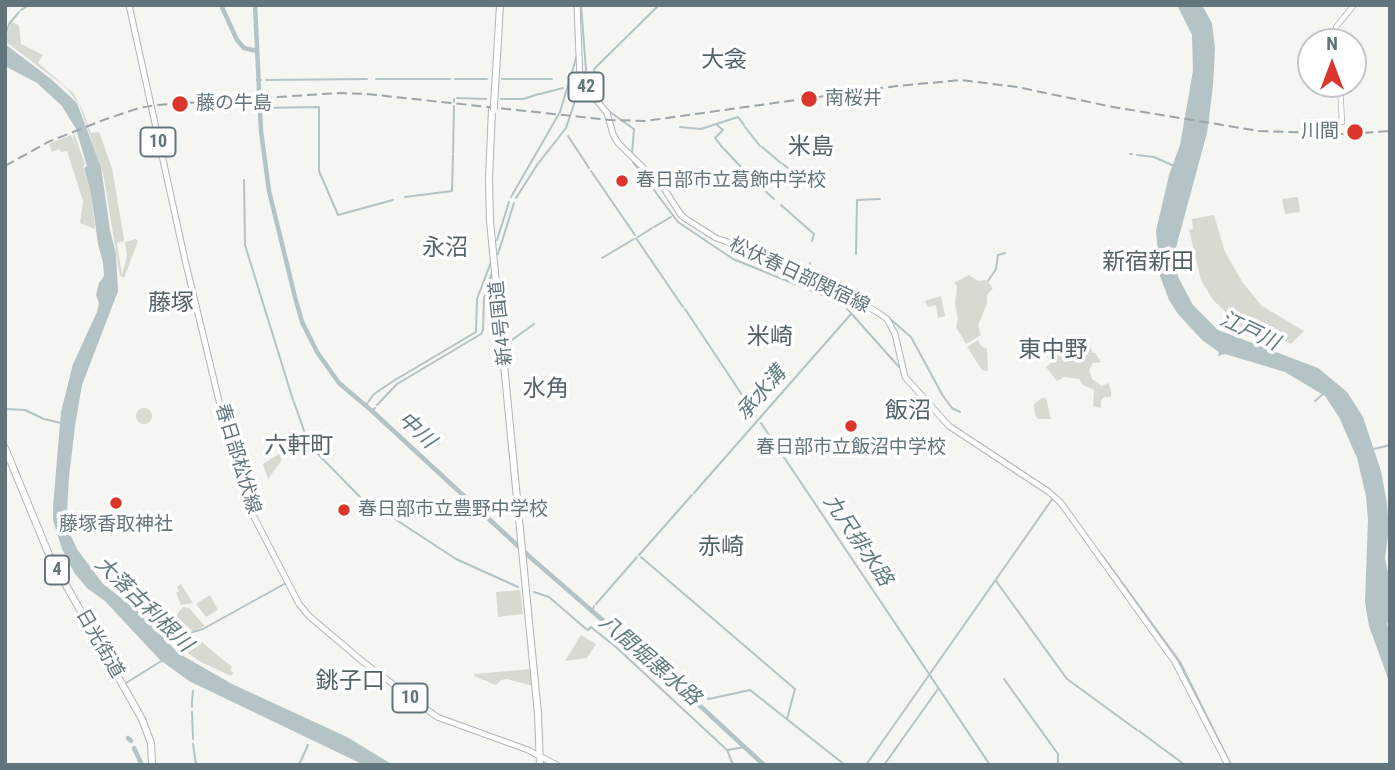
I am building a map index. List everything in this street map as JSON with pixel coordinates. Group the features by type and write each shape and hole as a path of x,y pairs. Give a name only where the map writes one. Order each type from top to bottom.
{"highway":[{"name":"新4号国道","path":"498,5 489,179 490,221 542,761"},
{"name":"日光街道","path":"5,448 46,550 146,727 152,746 152,765"}],"main road":[{"name":"春日部松伏線","path":"130,5 138,51 225,426 252,511 297,600 307,614 362,661 434,715 455,726 557,765"},
{"name":"松伏春日部関宿線","path":"576,5 580,80 609,116 615,140 663,187 683,217 716,238 748,249 782,268 819,281 887,319 895,334 905,377 949,426 1049,492 1061,503 1175,662 1228,765"},
{"path":"1336,28 1354,5"},
{"path":"1341,98 1342,122"}],"shaded area":[{"path":"1177,5 1202,5 1212,23 1215,48 1207,133 1175,251 1178,277 1193,305 1218,330 1318,368 1347,392 1363,417 1381,471 1387,504 1389,528 1385,558 1390,583 1390,618 1387,624 1390,633 1390,684 1369,626 1365,602 1368,520 1366,496 1357,458 1339,417 1325,396 1285,372 1225,354 1218,356 1219,352 1202,340 1178,314 1169,300 1160,276 1156,231 1169,175 1180,145 1193,71 1192,35"},
{"path":"11,22 19,25 21,44 43,55 38,63 74,94 83,111 91,133 99,132 112,168 124,239 117,243 122,275 127,256 125,242 136,239 138,241 124,278 120,276 103,173 79,104 65,87 5,41"},
{"path":"5,44 77,103 101,167 116,254 118,291 82,385 75,426 67,514 71,536 77,549 103,584 138,611 178,653 232,684 347,737 393,765 364,765 189,681 160,660 105,601 88,589 75,574 62,549 53,520 61,412 73,364 97,312 99,303 96,295 104,276 103,263 84,168 87,166 76,129 62,106 37,83 5,66"},
{"path":"74,133 85,164 83,167 91,193 95,229 80,223 83,201 67,151 61,152 59,149 52,152 49,144 71,135 77,150"},
{"path":"1298,197 1300,212 1285,214 1282,199"},
{"path":"1214,215 1225,252 1243,283 1262,306 1304,331 1291,344 1270,332 1264,332 1258,337 1241,327 1213,300 1201,280 1189,230 1193,229 1192,219"},
{"path":"969,275 978,281 986,280 993,288 987,295 987,303 978,326 981,335 966,344 956,327 957,286 954,283"},
{"path":"941,296 945,316 938,318 936,305 928,307 925,301"},
{"path":"978,340 981,346 987,349 988,371 982,370 967,347"},
{"path":"1090,344 1092,353 1095,353 1101,362 1093,363 1089,370 1092,379 1102,386 1109,383 1111,392 1111,397 1101,400 1101,408 1093,406 1094,390 1083,385 1079,379 1064,377 1057,381 1046,367 1052,362 1047,357 1052,353 1072,357 1076,346"},
{"path":"1046,398 1051,419 1038,419 1035,415 1034,404"},
{"path":"144,408 150,410 150,422 144,424 138,422 136,416 138,410"},
{"path":"279,454 282,460 268,479 263,464"},
{"path":"181,584 193,603 181,605 176,593"},
{"path":"520,590 523,614 498,617 496,592"},
{"path":"128,595 166,624 164,629 171,634 165,637 125,598"},
{"path":"210,595 218,610 206,617 196,604"},
{"path":"183,607 189,608 205,626 193,631 175,617"},
{"path":"192,634 232,667 230,670 234,673 231,676 201,662 166,638"},
{"path":"581,635 596,644 587,658 565,661"},
{"path":"530,669 533,686 507,679 496,685 474,676 474,674"}],"waterway":[{"path":"21,10 29,5"},
{"path":"221,5 237,40 244,48 257,51"},
{"name":"中川","path":"255,5 261,131 269,191 302,322 317,352 339,383 764,765"},
{"path":"581,5 586,70 583,78"},
{"path":"597,97 594,69 659,5"},
{"path":"5,36 9,24 19,12"},
{"path":"511,197 560,112 577,55"},
{"path":"266,80 367,79"},
{"path":"376,79 450,79"},
{"path":"455,79 487,79"},
{"path":"502,79 552,79"},
{"path":"516,198 566,128 580,86"},
{"path":"540,94 563,88"},
{"path":"501,99 523,99 539,94"},
{"path":"457,98 486,99"},
{"path":"453,153 454,106"},
{"path":"259,108 319,107 319,171 338,215 393,200"},
{"path":"607,110 634,129 632,153"},
{"path":"680,127 701,129 738,117 744,125"},
{"path":"717,125 723,130 715,138 723,148"},
{"path":"745,127 760,146"},
{"name":"九尺排水路","path":"568,136 589,168"},
{"path":"762,147 781,163"},
{"path":"724,149 741,167"},
{"path":"405,197 452,191 453,155"},
{"path":"1137,155 1154,157 1172,165"},
{"path":"633,162 678,222 733,259 842,303 899,367"},
{"path":"783,164 801,180"},
{"path":"742,169 759,186"},
{"name":"九尺排水路","path":"591,171 635,235"},
{"name":"八間堀悪水路","path":"244,180 245,245 293,400"},
{"path":"761,187 774,199"},
{"path":"856,254 857,200 880,199"},
{"path":"497,240 509,202"},
{"path":"498,254 514,203"},
{"path":"781,205 814,234 812,241"},
{"path":"654,227 671,217"},
{"path":"638,237 652,228"},
{"name":"九尺排水路","path":"636,238 683,307"},
{"path":"602,258 634,239"},
{"path":"988,281 996,269 998,255 1005,253"},
{"path":"366,405 374,394 395,380 476,332 477,299 491,262"},
{"path":"808,271 810,263"},
{"path":"377,405 397,384 481,334 484,298 492,272"},
{"name":"九尺排水路","path":"685,309 756,416"},
{"name":"承水溝","path":"694,493 851,314"},
{"path":"888,317 911,337 943,396 952,408 960,412"},
{"path":"512,340 534,324"},
{"path":"1315,401 1323,394"},
{"name":"八間堀悪水路","path":"294,402 308,442"},
{"name":"中川","path":"372,411 375,408"},
{"path":"5,409 25,410 61,423"},
{"name":"九尺排水路","path":"761,423 990,765"},
{"name":"八間堀悪水路","path":"309,445 367,504 378,508 456,559 518,587"},
{"path":"1374,449 1390,445"},
{"path":"1050,490 1061,500"},
{"name":"承水溝","path":"639,555 692,495"},
{"path":"866,765 1053,498"},
{"path":"1102,555 1180,662 1231,765"},
{"name":"承水溝","path":"596,604 637,557"},
{"path":"641,557 795,689 787,719"},
{"path":"996,581 1067,679 1137,730"},
{"name":"大落古利根川","path":"163,639 203,629 286,583"},
{"name":"八間堀悪水路","path":"534,592 549,597 585,628 588,630 591,627 617,648 727,750 733,765"},
{"name":"承水溝","path":"592,612 594,606"},
{"path":"126,683 163,660"},
{"path":"1004,679 1058,754 1058,765"},
{"path":"884,765 938,689"},
{"path":"694,691 709,699 750,690 845,765"},
{"path":"192,701 193,691"},
{"path":"192,702 192,707"},
{"path":"192,712 193,739"},
{"path":"1139,731 1185,765"},
{"path":"128,738 131,741"},
{"path":"193,744 196,764"},
{"path":"299,765 308,745"},
{"path":"728,750 744,747"},
{"path":"134,748 142,765"}],"railway":[{"path":"5,166 48,142 139,108 339,93 610,120 645,121 897,86 961,80 1017,87 1113,107 1259,131 1346,134 1390,131"}],"place":[{"name":"南桜井","path":"809,99"},
{"name":"藤の牛島","path":"180,104"},
{"name":"川間","path":"1355,132"},
{"name":"春日部市立葛飾中学校","path":"622,181"},
{"name":"春日部市立飯沼中学校","path":"851,426"},
{"name":"藤塚香取神社","path":"116,503"},
{"name":"春日部市立豊野中学校","path":"344,510"}],"district":[{"name":"大衾","path":"724,61"},
{"name":"米島","path":"811,148"},
{"name":"永沼","path":"445,249"},
{"name":"新宿新田","path":"1148,263"},
{"name":"藤塚","path":"171,304"},
{"name":"米崎","path":"770,338"},
{"name":"東中野","path":"1053,351"},
{"name":"水角","path":"546,390"},
{"name":"飯沼","path":"908,412"},
{"name":"六軒町","path":"299,447"},
{"name":"赤崎","path":"721,548"},
{"name":"銚子口","path":"350,682"}],"water label":[{"name":"江戸川","path":"1249,332"}]}
